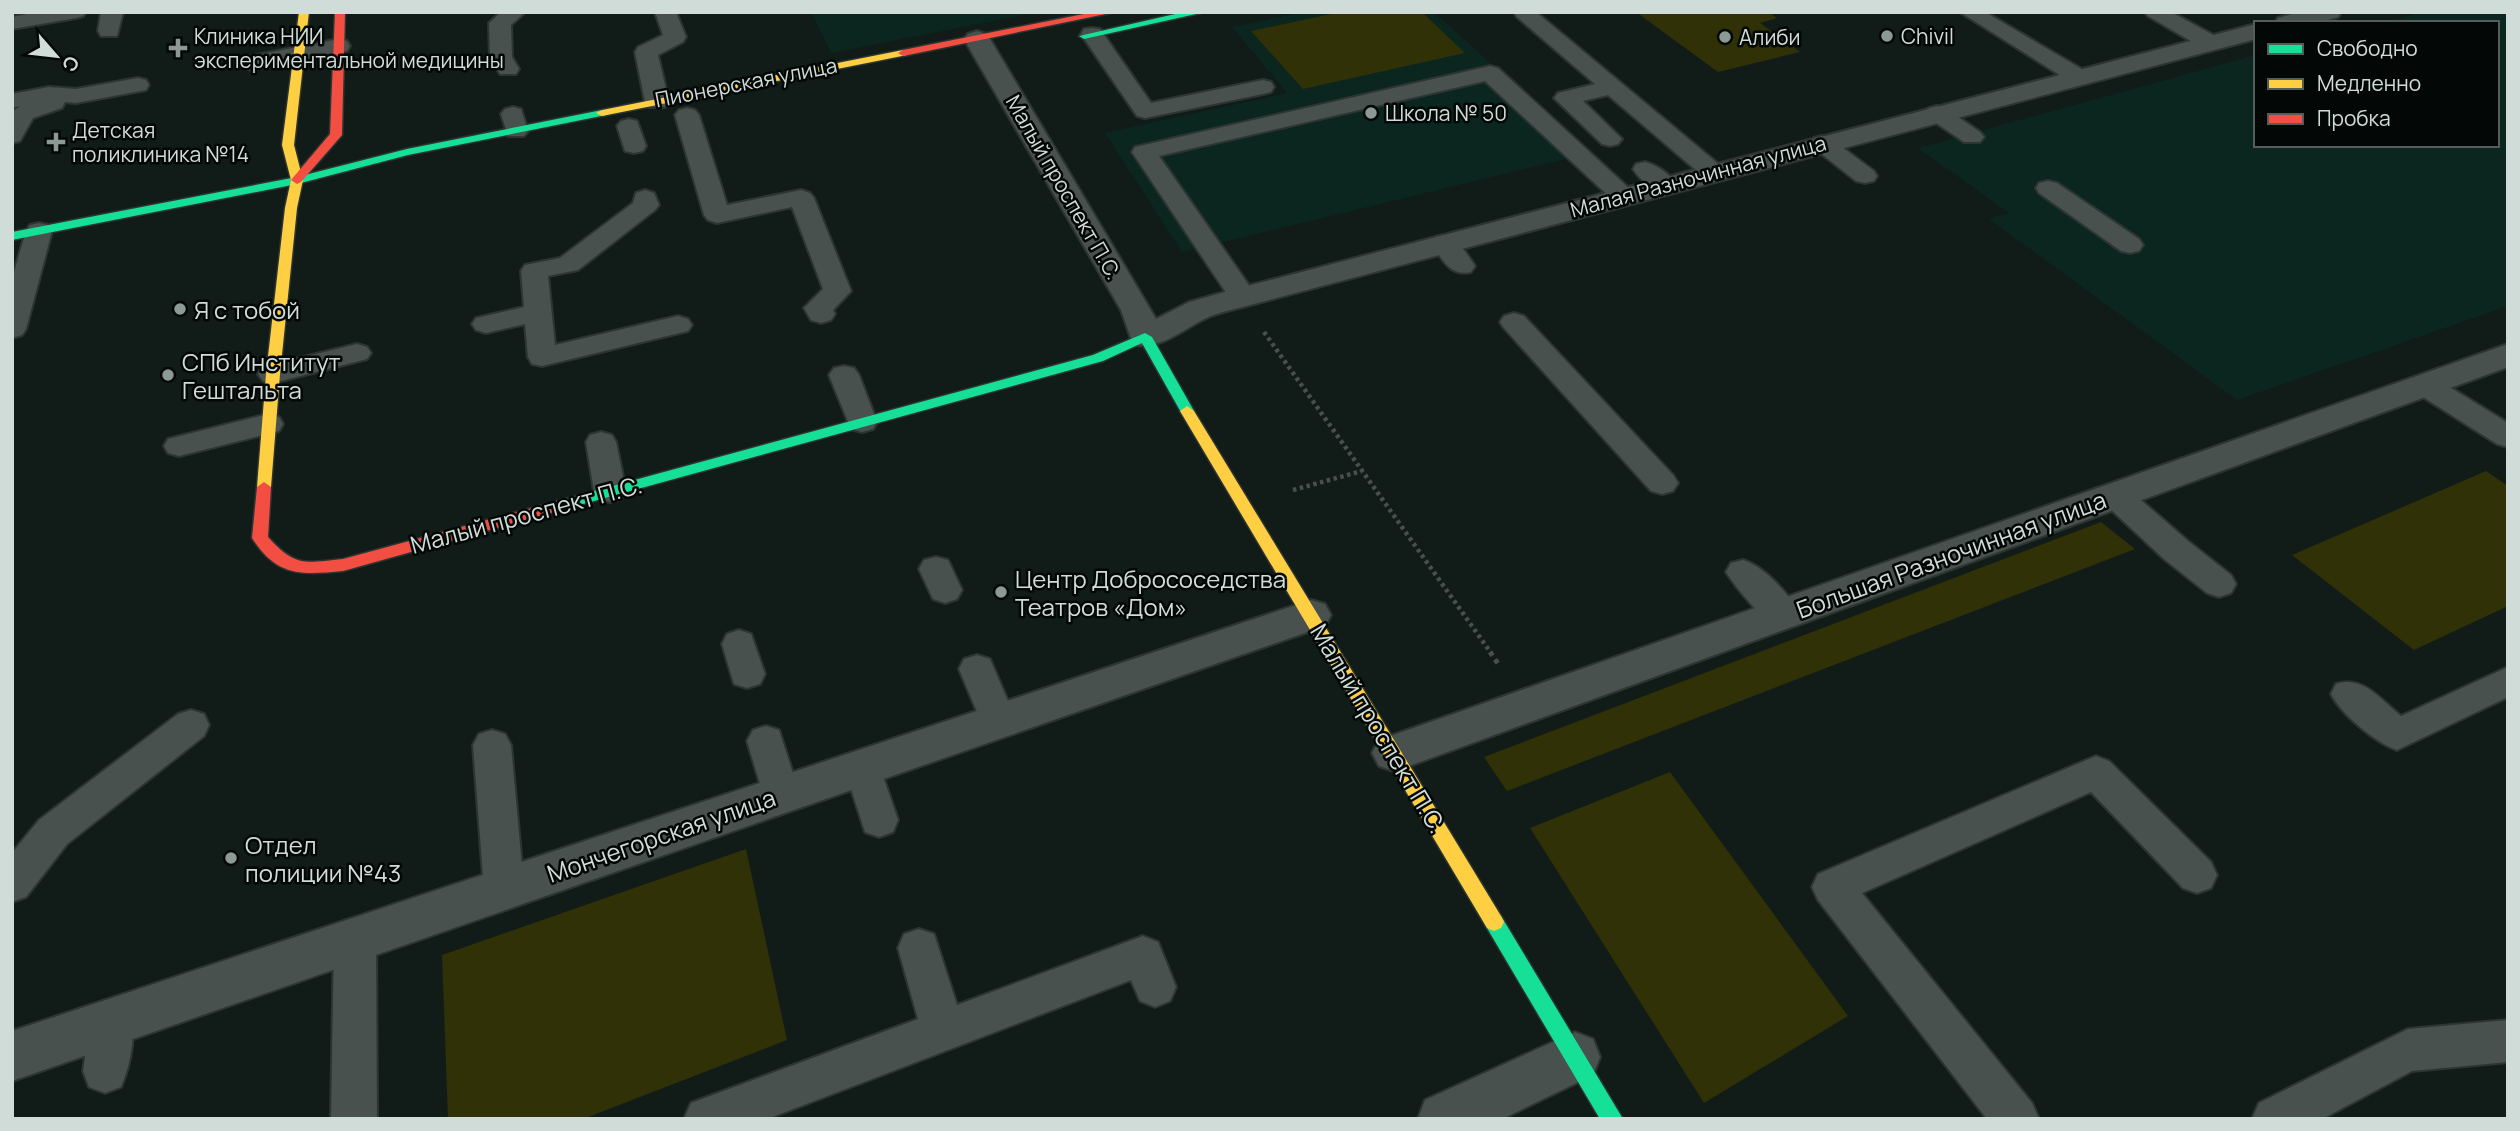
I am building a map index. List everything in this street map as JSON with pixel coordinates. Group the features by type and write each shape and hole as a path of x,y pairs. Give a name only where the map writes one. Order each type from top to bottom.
{"street":[{"name":"Малый проспект П.С.","path":"298,180 288,145 304,12"},
{"name":"Малый проспект П.С.","path":"340,12 336,135 298,180 291,208 268,424 260,538 280,561 309,568 343,565 1098,358 1145,337"},
{"name":"Пионерская улица","path":"25,234 298,180 514,122 680,112 984,51 1110,12"},
{"path":"1066,39 1200,12"},
{"path":"2294,21 2327,12"},
{"name":"Малая Разночинная улица","path":"1145,337 1200,309 1623,196 1655,177 1713,172 2254,31"},
{"name":"Малый проспект П.С.","path":"984,51 1137,310 1145,337 1174,390 1612,1119"},
{"name":"Пионерская улица","path":"298,180 406,170"},
{"name":"Большая Разночинная улица","path":"1394,753 2508,355"},
{"name":"Мончегорская улица","path":"12,1056 1311,615"},
{"path":"1444,1119 1575,1057"}],"lane":[{"path":"12,23 76,12"},
{"path":"508,69 501,57 500,23 515,12"},
{"path":"665,12 675,37 646,52 680,112 718,215 801,198 837,291 818,308 821,314"},
{"path":"1970,12 2077,76"},
{"path":"2155,12 2209,42"},
{"path":"1524,13 1713,172"},
{"path":"1093,34 1145,111 1263,87"},
{"path":"252,63 339,46"},
{"path":"1243,297 1144,152 1490,73 1623,196"},
{"path":"12,136 23,113 76,96 138,85"},
{"path":"1611,139 1566,98 1612,87"},
{"path":"12,101 49,94 76,96"},
{"path":"1937,113 1972,137"},
{"path":"1822,144 1865,176"},
{"path":"2048,188 2130,245"},
{"path":"645,198 646,205 569,264 534,271 542,357 588,359 678,325"},
{"path":"12,329 25,234"},
{"path":"1444,243 1462,266"},
{"path":"486,324 538,312"},
{"path":"1514,323 1662,484"},
{"path":"274,374 357,353"},
{"path":"844,374 862,422"},
{"path":"2425,385 2508,437"},
{"path":"179,446 268,424"},
{"path":"601,442 610,491"},
{"path":"2115,495 2176,550 2220,584"},
{"path":"1743,572 1783,614"},
{"path":"977,668 998,720"},
{"path":"2349,694 2397,735 2507,683"},
{"path":"12,884 53,832 191,725"},
{"path":"766,741 781,794"},
{"path":"492,745 504,889"},
{"path":"863,766 879,820"},
{"path":"2016,1119 1832,887 2096,772 2197,875"},
{"path":"354,1119 355,939"},
{"path":"919,948 943,1029"},
{"path":"707,1119 1143,956 1155,987"},
{"path":"105,1071 112,1022"},
{"path":"2275,1119 2408,1050 2508,1041"}],"path":[{"path":"1259,325 1501,668"},
{"path":"1293,490 1362,471"}],"shaded area":[{"path":"811,12 1039,12 831,53"},
{"name":"Школа № 50","path":"1304,12 1434,12 1590,153 1182,252 1105,133 1287,93 1232,27"},
{"path":"1341,12 1422,12 1465,53 1303,89 1251,31"},
{"name":"Алиби","path":"1636,12 1768,12 1777,18 1760,23 1800,52 1718,72"},
{"path":"2424,12 2508,12 2508,306 2237,400 1989,219 2009,213 1918,148 2254,56 2254,147 2499,147 2499,21 2390,21"},
{"path":"2486,471 2508,486 2508,606 2414,650 2292,555"},
{"path":"2101,522 2135,549 1507,791 1484,757"},
{"path":"1670,772 1848,1016 1704,1103 1530,828"},
{"path":"746,849 787,1040 583,1119 448,1119 442,955"}],"traffic: fast":[{"path":"1084,36 1200,12"},
{"path":"12,236 297,180 407,152 602,113"},
{"path":"565,504 1098,358 1145,337 1187,411"},
{"path":"1494,922 1612,1119"}],"traffic: slow":[{"path":"264,487 273,374 291,208 297,180 288,145 304,12"},
{"path":"602,113 903,53"},
{"path":"1187,411 1494,922"}],"traffic: jam":[{"path":"297,180 336,135 340,12"},
{"path":"903,53 1110,12"},
{"path":"264,487 260,538 280,561 309,568 343,565 565,504"}],"place":[{"name":"Chivil","path":"1887,36"},
{"name":"Алиби","path":"1725,37"},
{"name":"Клиника НИИ экспериментальной медицины","path":"178,48"},
{"name":"Школа № 50","path":"1371,113"},
{"name":"Детская поликлиника №14","path":"56,142"},
{"name":"Я с тобой","path":"180,309"},
{"name":"СПб Институт Гештальта","path":"168,375"},
{"name":"Центр Добрососедства Театров «Дом»","path":"1001,592"},
{"name":"Отдел полиции №43","path":"231,858"}]}
